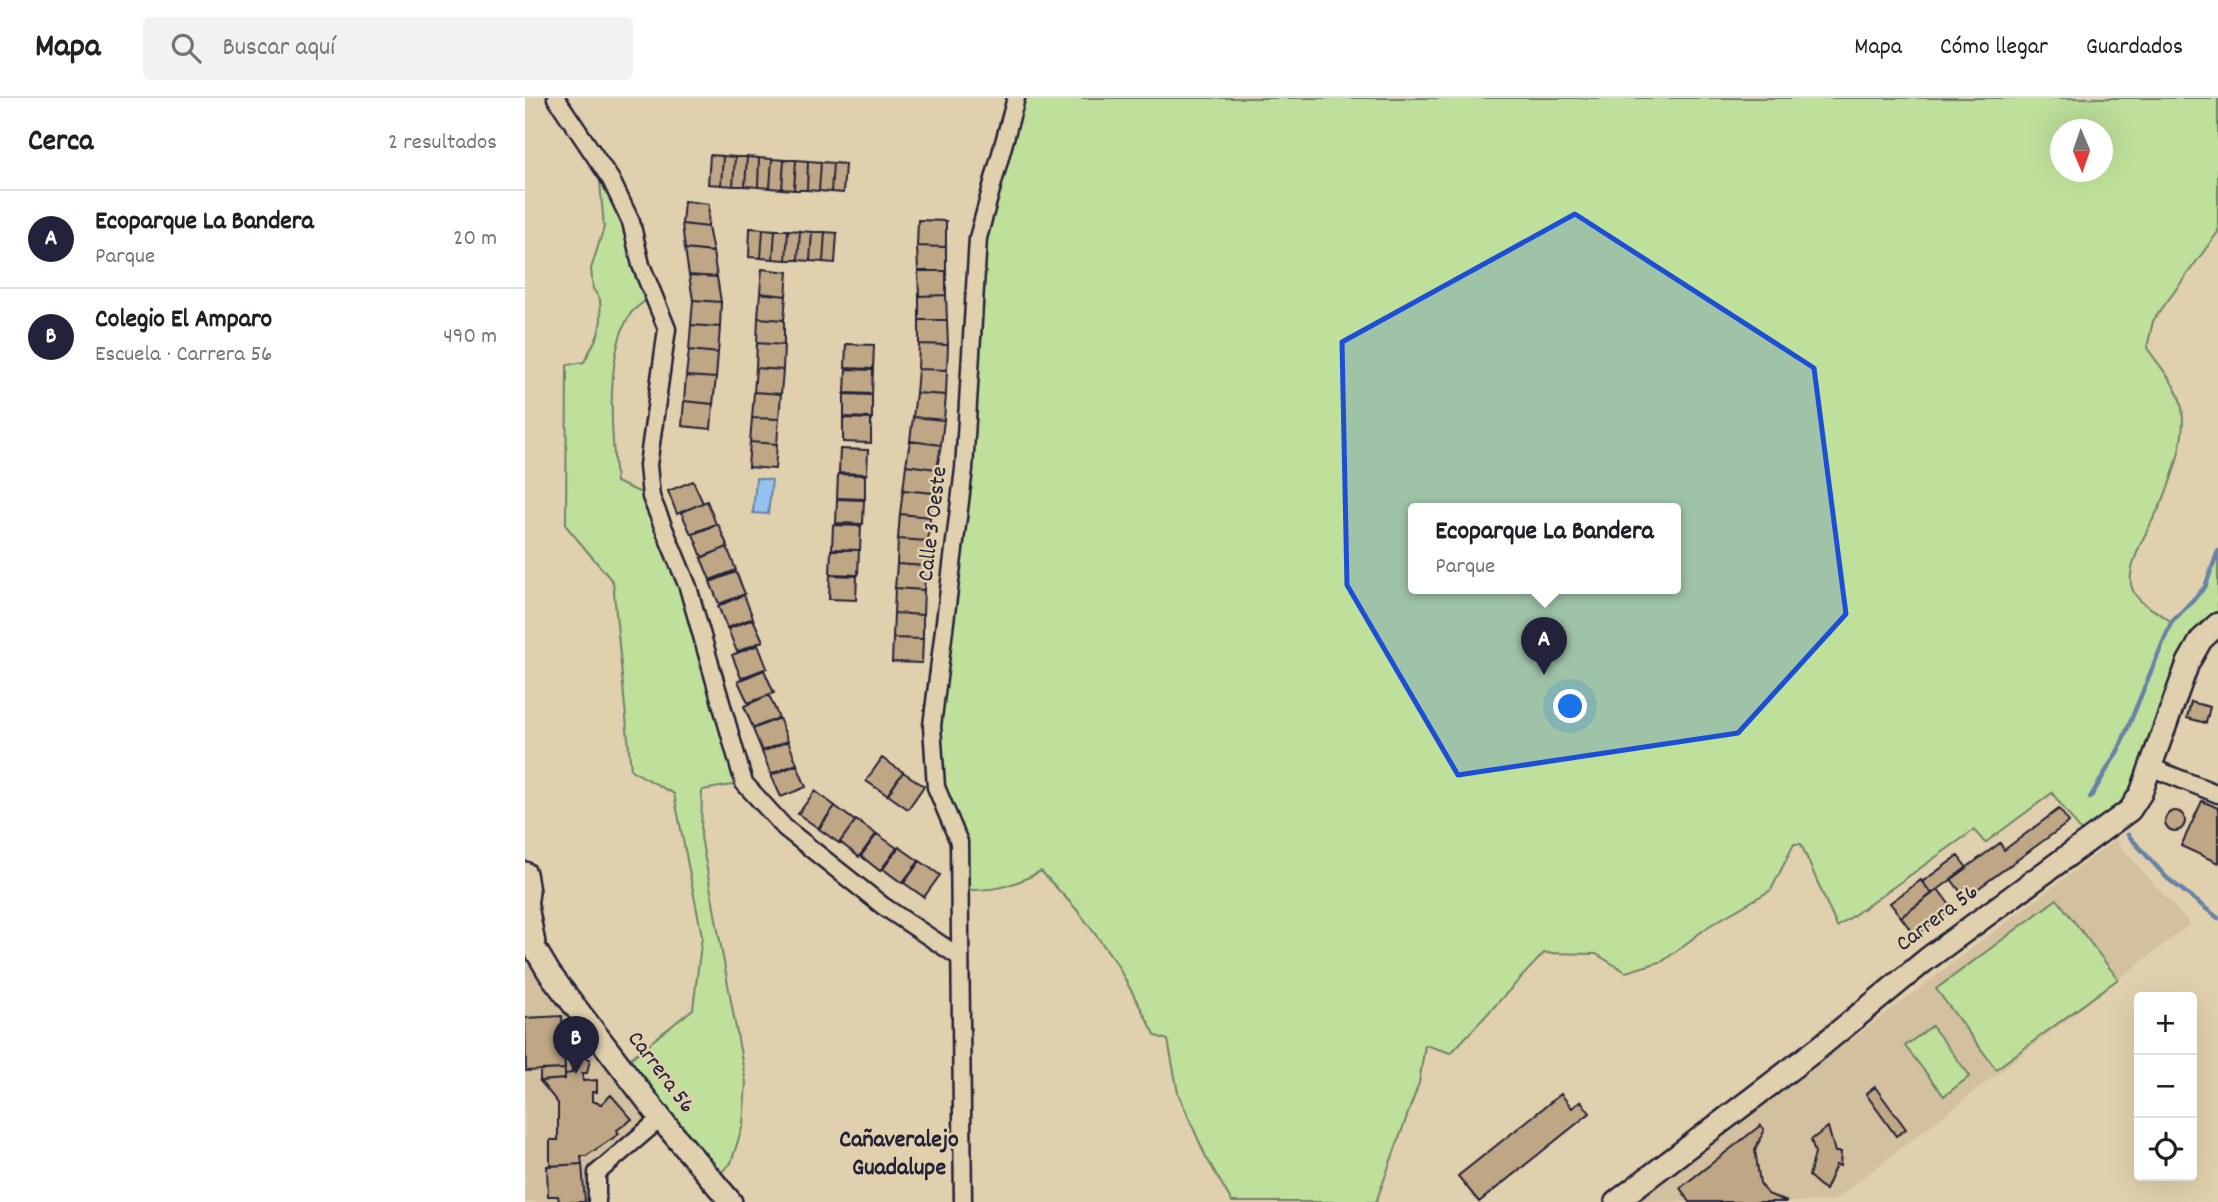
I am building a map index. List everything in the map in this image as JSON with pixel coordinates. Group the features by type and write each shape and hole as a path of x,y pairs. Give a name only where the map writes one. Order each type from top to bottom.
{"street":[{"path":"556,98 611,180 631,222 641,265 667,330 648,465 651,497 688,587 744,783 785,828 883,906 958,956"},
{"name":"Calle 3 Oeste","path":"963,1202 958,956 959,842 936,787 932,726 964,469 978,238 1016,98"},
{"name":"Carrera 56","path":"1616,1202 1821,1046 1927,959 2130,810 2150,767 2188,663 2201,640 2218,624"},
{"path":"2150,767 2218,794"},
{"name":"Carrera 56","path":"525,873 526,909 535,949 551,974 661,1118 731,1202"},
{"name":"Carrera 56","path":"525,959 551,974"},
{"path":"597,1202 597,1172 661,1118"}],"highlighted area":[{"path":"1575,214 1814,368 1846,614 1738,733 1458,775 1347,585 1342,342"}],"shaded area":[{"path":"2115,840 2190,924 1832,1202 1631,1202 1658,1186"},
{"path":"525,959 530,960 661,1118 597,1172 597,1202 525,1202"}],"green space":[{"path":"1016,98 2218,98 2218,232 2153,321 2147,348 2179,396 2183,426 2172,477 2136,555 2131,578 2132,588 2139,599 2172,623 2205,587 2218,551 2218,624 2201,640 2141,793 2088,840 2052,793 1985,843 1974,830 1837,927 1801,844 1794,844 1771,890 1709,926 1663,961 1626,972 1596,954 1544,953 1451,1053 1425,1045 1419,1083 1376,1202 1232,1202 1205,1155 1178,1093 1168,1040 1156,1036 1115,961 1078,911 1041,871 1001,887 959,889 959,842 936,787 932,726 978,238"},
{"path":"599,170 611,180 652,295 631,313 622,330 617,350 612,395 616,482 651,497 744,783 702,790 701,837 746,1083 743,1125 731,1163 712,1181 621,1066 693,1009 702,936 674,794 631,770 613,582 566,526 567,365 584,362 598,335 601,320 600,299 593,289 591,269 604,227"},
{"path":"2057,899 2118,979 1996,1069 1936,989"},
{"path":"1932,1026 1970,1076 1944,1096 1905,1046"}],"water":[{"path":"756,478 772,480 768,514 753,513"}],"building":[{"path":"710,155 723,156 721,185 708,184"},
{"path":"723,156 735,157 733,186 721,185"},
{"path":"735,157 747,157 745,186 733,186"},
{"path":"747,157 759,158 758,187 745,186"},
{"path":"759,158 772,159 770,188 758,187"},
{"path":"772,159 784,160 782,189 770,188"},
{"path":"784,160 796,160 794,190 782,189"},
{"path":"796,160 808,161 807,190 794,190"},
{"path":"808,161 821,162 819,191 807,190"},
{"path":"821,162 833,163 831,192 819,191"},
{"path":"833,163 845,164 843,193 831,192"},
{"path":"684,201 709,204 708,227 682,224"},
{"path":"918,220 946,221 946,247 917,246"},
{"path":"682,224 708,227 713,252 685,249"},
{"path":"750,228 763,229 761,258 749,257"},
{"path":"763,229 775,230 773,259 761,258"},
{"path":"775,230 788,230 786,260 773,259"},
{"path":"788,230 800,231 798,260 786,260"},
{"path":"800,231 812,232 810,261 798,260"},
{"path":"812,232 825,232 823,262 810,261"},
{"path":"825,232 837,233 835,263 823,262"},
{"path":"917,246 946,247 946,271 918,271"},
{"path":"685,249 713,252 717,277 689,275"},
{"path":"762,269 788,272 786,296 760,293"},
{"path":"918,271 946,271 946,295 919,296"},
{"path":"689,275 717,277 721,302 693,300"},
{"path":"760,293 786,296 784,320 758,318"},
{"path":"946,295 947,320 919,320 919,296"},
{"path":"693,300 721,302 720,327 691,325"},
{"path":"758,318 784,320 784,345 757,343"},
{"path":"919,320 947,320 948,345 919,344"},
{"path":"691,325 720,327 718,353 689,350"},
{"path":"757,343 784,345 783,370 756,368"},
{"path":"846,344 874,345 873,369 845,368"},
{"path":"919,344 948,345 947,370 918,369"},
{"path":"689,350 718,353 716,378 686,376"},
{"path":"756,368 783,370 781,394 754,392"},
{"path":"846,369 873,370 872,394 845,393"},
{"path":"918,369 947,370 946,395 916,393"},
{"path":"686,376 716,378 713,404 684,401"},
{"path":"754,392 781,394 779,419 752,418"},
{"path":"916,393 946,395 944,420 913,417"},
{"path":"844,394 872,395 872,418 844,417"},
{"path":"684,401 713,404 711,429 682,426"},
{"path":"913,417 944,420 941,445 910,441"},
{"path":"752,418 779,419 777,444 750,442"},
{"path":"843,418 871,419 871,443 843,442"},
{"path":"910,441 941,445 937,469 906,465"},
{"path":"750,442 777,444 775,469 748,467"},
{"path":"840,449 868,450 867,474 839,473"},
{"path":"906,465 937,469 933,493 903,490"},
{"path":"838,474 865,475 865,499 837,498"},
{"path":"693,481 703,503 677,514 668,491"},
{"path":"903,490 933,493 930,517 900,514"},
{"path":"837,499 864,500 863,524 836,523"},
{"path":"707,501 716,524 691,534 681,512"},
{"path":"900,514 930,517 928,541 898,539"},
{"path":"718,524 728,547 702,557 693,534"},
{"path":"833,525 861,526 860,550 832,549"},
{"path":"898,539 928,541 926,566 897,564"},
{"path":"727,547 736,570 710,580 701,558"},
{"path":"831,550 859,550 858,575 830,574"},
{"path":"897,564 926,566 924,590 895,588"},
{"path":"736,572 745,594 719,604 710,582"},
{"path":"830,575 857,576 856,600 829,599"},
{"path":"895,588 924,590 923,615 894,613"},
{"path":"744,595 753,618 727,628 718,606"},
{"path":"894,613 923,615 923,639 893,638"},
{"path":"753,619 763,641 737,652 728,629"},
{"path":"893,638 923,639 922,663 892,662"},
{"path":"758,645 767,668 741,678 732,655"},
{"path":"764,670 774,693 748,703 738,681"},
{"path":"769,695 779,718 753,728 744,706"},
{"path":"2191,702 2210,707 2206,723 2187,718"},
{"path":"779,718 788,741 762,751 753,729"},
{"path":"788,741 797,764 771,774 762,752"},
{"path":"882,758 903,772 887,795 866,781"},
{"path":"797,765 806,787 781,797 771,775"},
{"path":"903,772 924,786 908,809 888,795"},
{"path":"815,791 835,806 818,828 798,814"},
{"path":"2202,801 2218,808 2218,863 2181,846"},
{"path":"835,806 855,821 839,843 819,829"},
{"path":"2059,809 2069,822 1965,898 1951,879 2000,843 2004,850"},
{"path":"2175,811 2182,814 2185,821 2182,828 2175,831 2168,828 2165,821 2168,814"},
{"path":"856,820 876,834 859,857 840,842"},
{"path":"877,834 897,848 880,871 861,856"},
{"path":"899,847 919,861 902,883 883,869"},
{"path":"1958,856 1967,868 1932,894 1922,882"},
{"path":"920,861 940,875 924,897 904,883"},
{"path":"1921,880 1932,894 1901,917 1890,903"},
{"path":"1938,889 1952,908 1915,936 1901,917"},
{"path":"562,1016 565,1069 526,1071 525,1018"},
{"path":"563,1041 575,1041 579,1052 584,1052 585,1058 590,1059 587,1073 582,1073 583,1081 597,1080 597,1092 592,1092 592,1101 601,1104 611,1095 632,1119 617,1130 619,1134 586,1156 581,1156 582,1164 550,1166 550,1140 558,1140 558,1103 540,1081 565,1079 565,1074 572,1073 572,1067 577,1067 576,1053 564,1054"},
{"path":"565,1069 565,1079 540,1081 540,1070"},
{"path":"1875,1087 1906,1129 1896,1136 1866,1094"},
{"path":"1561,1094 1572,1108 1581,1101 1590,1113 1479,1202 1458,1176"},
{"path":"1761,1125 1764,1131 1755,1150 1760,1183 1768,1194 1787,1202 1690,1202 1680,1188"},
{"path":"1828,1127 1835,1152 1841,1152 1840,1166 1836,1165 1825,1190 1809,1176 1815,1153 1811,1140"},
{"path":"582,1164 585,1202 559,1202 558,1196 548,1196 547,1166"}],"waterway":[{"path":"2090,798 2119,749 2171,623 2205,587 2218,551"},
{"path":"2128,835 2167,878 2218,918"}],"place":[{"name":"Ecoparque La Bandera","path":"1544,675"},
{"name":"Colegio El Amparo","path":"576,1074"}],"district":[{"name":"Cañaveralejo Guadalupe","path":"899,1155"}]}
